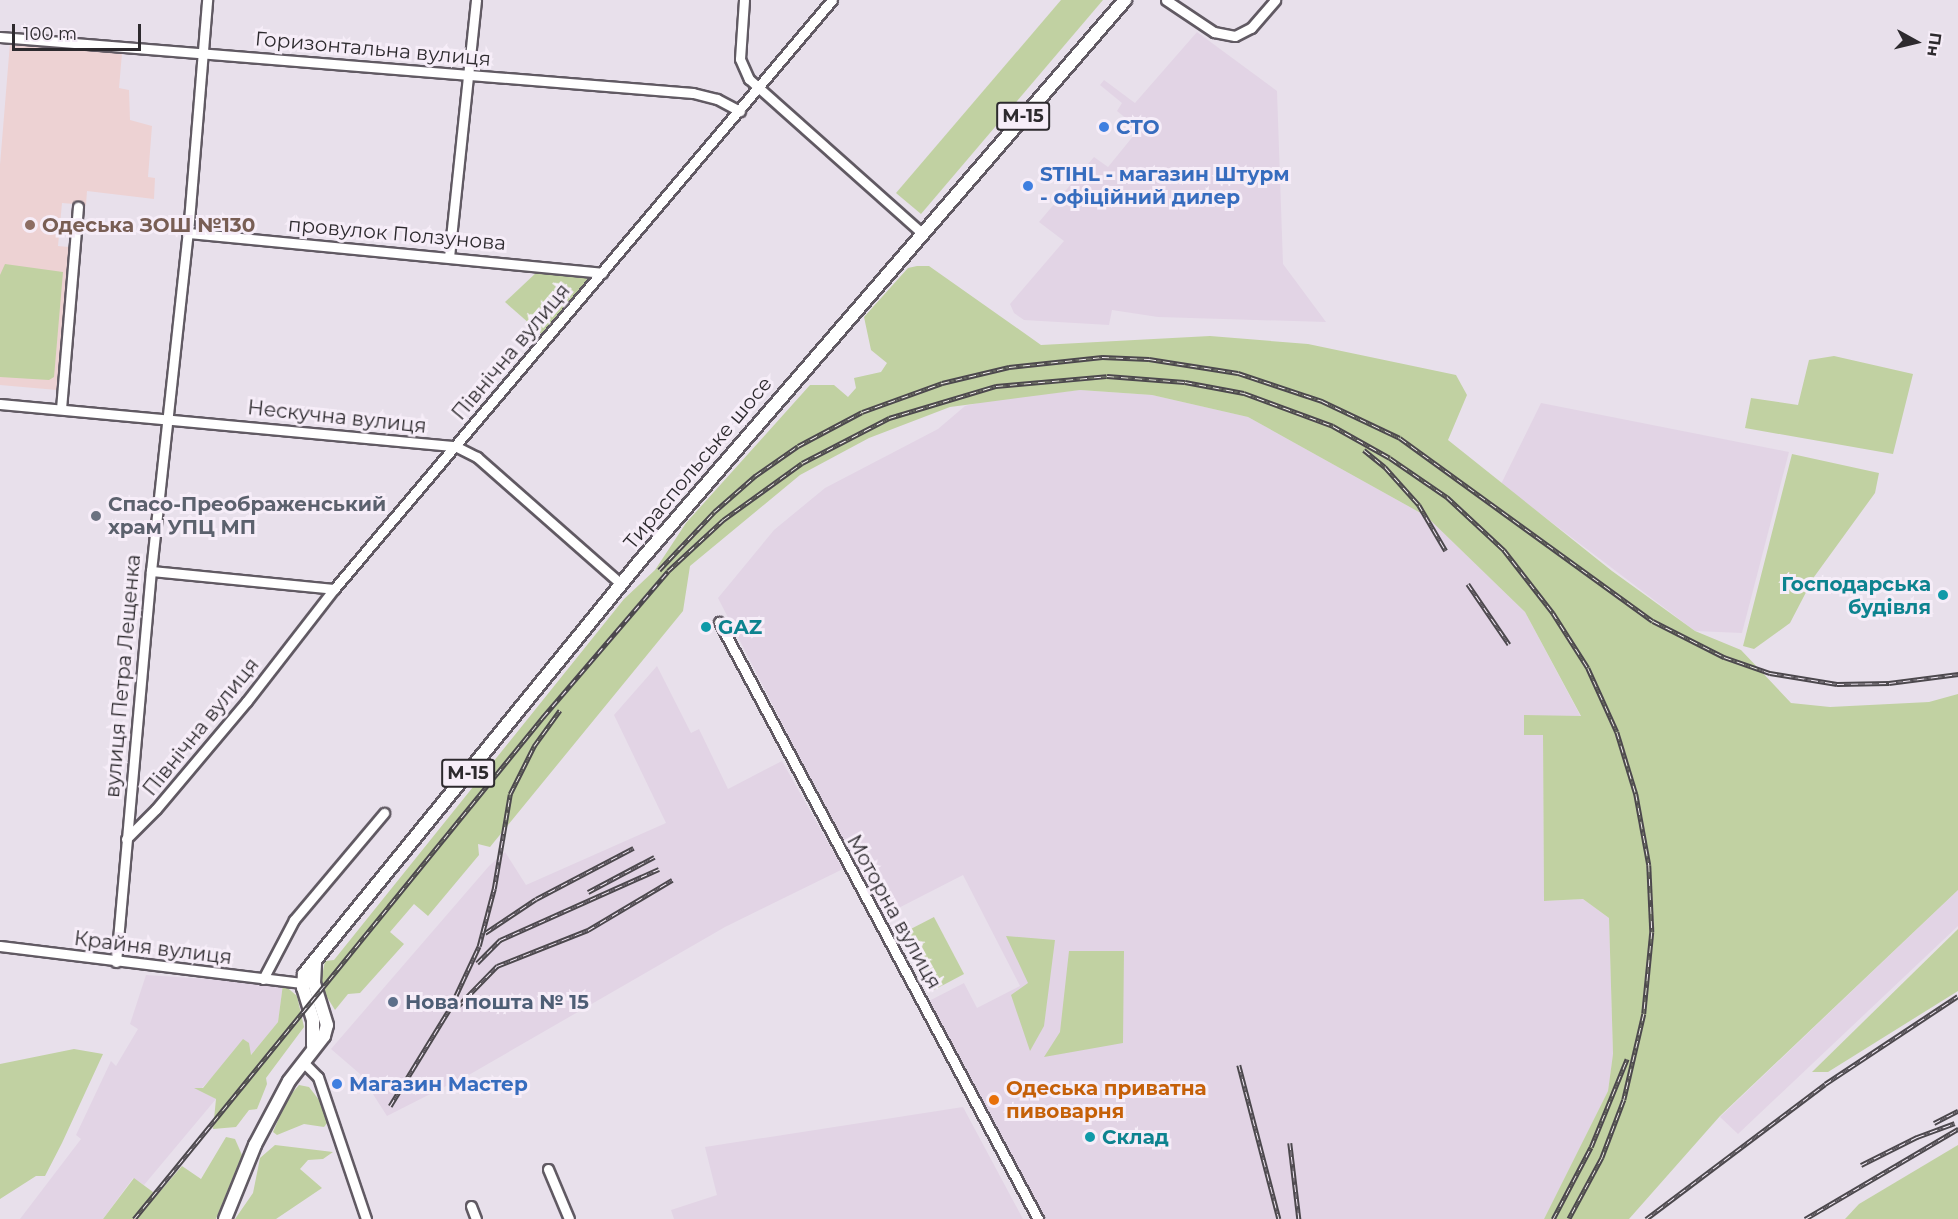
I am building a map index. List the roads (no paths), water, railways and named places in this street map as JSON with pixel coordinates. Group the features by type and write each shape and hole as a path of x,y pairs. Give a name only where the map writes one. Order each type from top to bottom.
{"main road":[{"name":"Тираспольське шосе","path":"308,983 315,963 621,584 921,232 1125,0"},
{"name":"М-15","path":"225,1219 255,1144 313,1046 313,1020 308,983"}],"street":[{"name":"вулиця Петра Лещенка","path":"116,962 151,571 188,233 207,0"},
{"path":"449,257 476,0"},
{"path":"744,0 740,59 758,88 921,232"},
{"name":"Північна вулиця","path":"126,838 142,826 247,701 334,589 832,0"},
{"path":"1166,0 1214,32 1235,36 1251,28 1275,0"},
{"name":"Горизонтальна вулиця","path":"0,37 693,93 717,99 740,111"},
{"path":"61,410 78,207"},
{"name":"провулок Ползунова","path":"188,233 602,273"},
{"name":"Нескучна вулиця","path":"0,404 455,446 477,457 621,584"},
{"path":"151,571 334,589"},
{"name":"Моторна вулиця","path":"719,622 1038,1219"},
{"path":"263,979 294,920 384,813"},
{"name":"Крайня вулиця","path":"0,946 116,962 308,983"},
{"path":"303,1062 318,1077 366,1219"},
{"path":"548,1168 569,1219"},
{"path":"471,1206 476,1219"}],"railway":[{"path":"659,570 714,512 755,476 798,446 862,412 942,383 1009,367 1102,357 1149,359 1238,373 1322,401 1400,438 1653,621 1724,657 1770,673 1837,684 1889,683 1958,674"},
{"path":"134,1219 543,717 668,571 723,520 802,463 889,418 996,386 1107,376 1185,382 1244,393 1333,426 1390,458 1447,497 1504,550 1553,613 1588,668 1617,732 1636,794 1649,865 1652,932 1644,1014 1624,1100 1602,1158 1569,1219"},
{"path":"1364,450 1385,467 1419,505 1446,551"},
{"path":"1468,584 1509,644"},
{"path":"390,1106 450,1008 479,946 494,889 510,794 534,746 560,710"},
{"path":"485,933 536,899 633,848"},
{"path":"588,892 654,857"},
{"path":"477,963 500,940 659,869"},
{"path":"456,1008 497,966 588,930 672,880"},
{"path":"1646,1219 1825,1084 1958,996"},
{"path":"1553,1219 1591,1147 1627,1059"},
{"path":"1239,1065 1279,1219"},
{"path":"1934,1123 1958,1111"},
{"path":"1861,1165 1917,1137 1955,1123"},
{"path":"1805,1219 1958,1129"},
{"path":"1290,1143 1299,1219"}],"place":[{"name":"СТО","path":"1104,127"},
{"name":"STIHL - магазин Штурм - офіційний дилер","path":"1028,186"},
{"name":"Одеська ЗОШ №130","path":"30,225"},
{"name":"Спасо-Преображенський храм УПЦ МП","path":"96,516"},
{"name":"Господарська будівля","path":"1943,595"},
{"name":"GAZ","path":"706,627"},
{"name":"Нова пошта № 15","path":"393,1002"},
{"name":"Магазин Мастер","path":"337,1084"},
{"name":"Одеська приватна пивоварня","path":"994,1100"},
{"name":"Склад","path":"1090,1137"}]}
